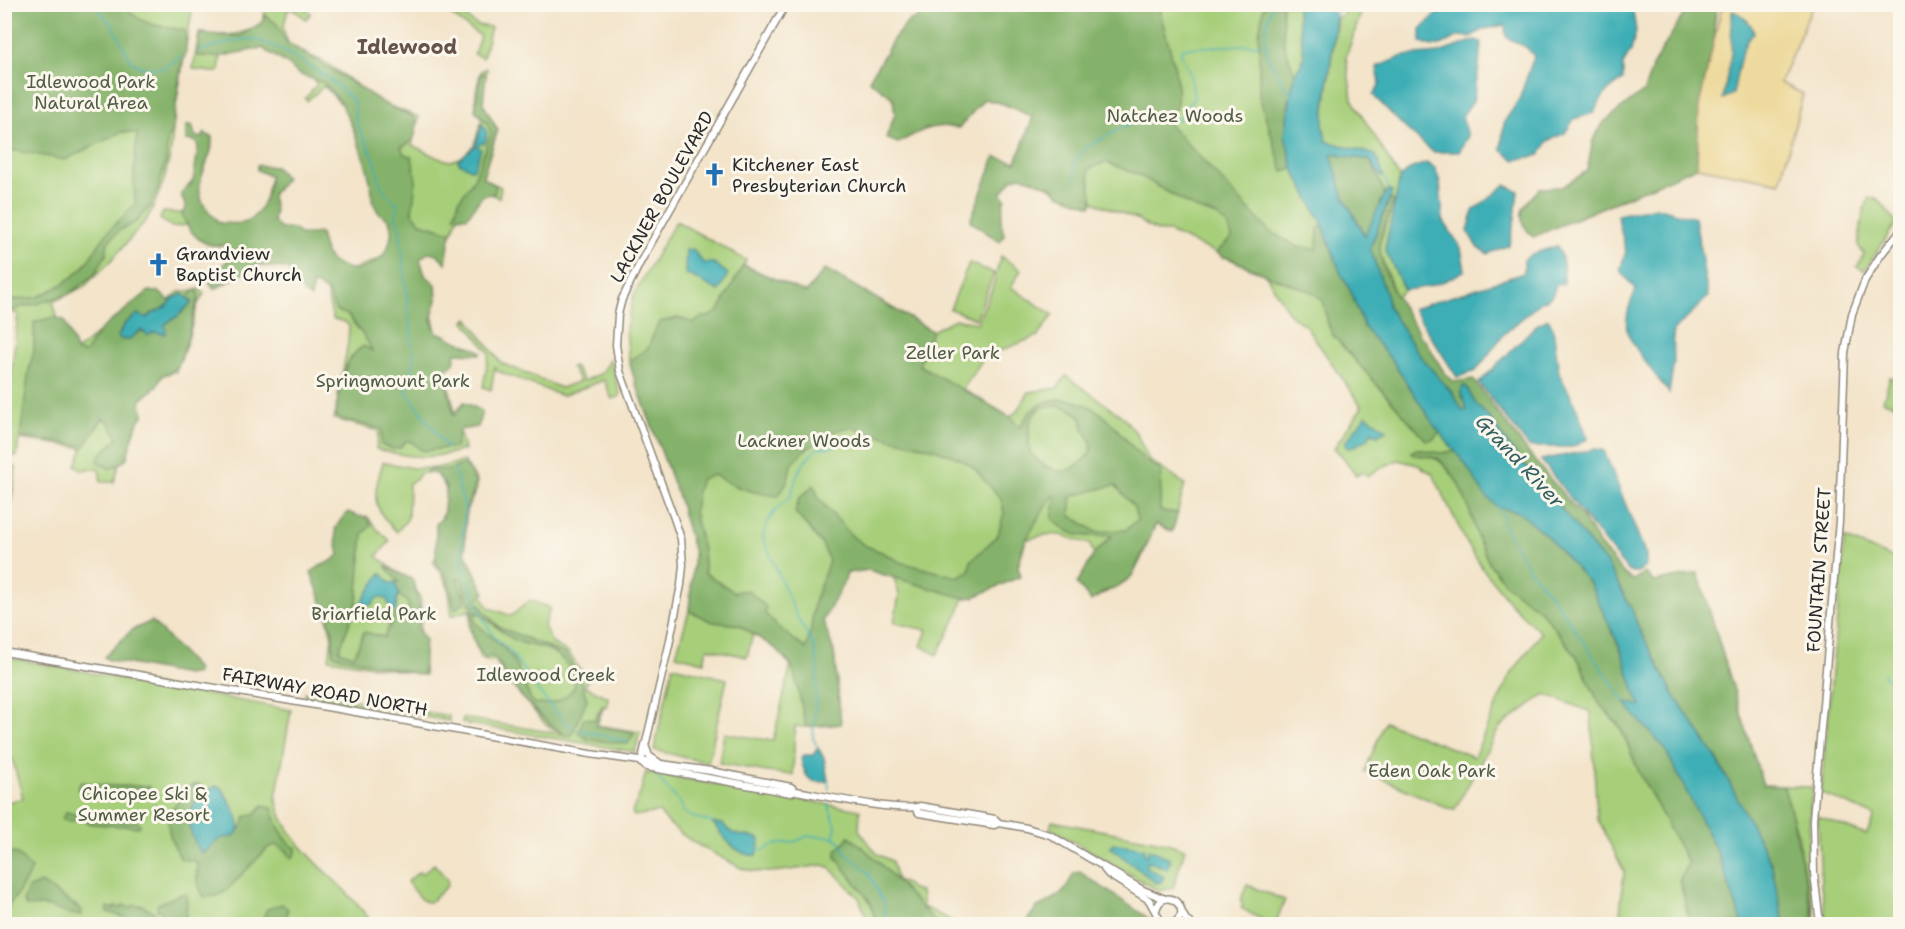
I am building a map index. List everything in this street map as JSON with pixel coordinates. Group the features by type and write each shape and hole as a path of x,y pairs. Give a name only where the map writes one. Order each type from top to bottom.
{"main road":[{"name":"LACKNER BOULEVARD","path":"641,763 669,645 683,565 681,539 620,371 616,345 618,314 622,299 641,261 786,4"},
{"name":"FOUNTAIN STREET","path":"1820,924 1814,873 1813,819 1839,521 1846,342 1852,314 1865,280 1900,231"},
{"name":"FAIRWAY ROAD NORTH","path":"4,652 641,763 748,778 796,791"},
{"path":"645,744 650,756 660,764"},
{"name":"FAIRWAY ROAD NORTH","path":"641,763 647,767 788,792 796,791 863,803 915,808 919,813 1027,828 1050,835 1143,890 1165,899"},
{"name":"FAIRWAY ROAD NORTH","path":"1104,868 1109,875 1149,900 1156,911"},
{"path":"1181,910 1179,919 1172,924 1161,922 1156,911 1159,903 1165,899 1171,899 1177,902 1181,910 1185,920 1191,924"}],"green space":[{"path":"5,4 125,5 130,12 143,21 185,30 186,52 181,67 172,131 167,141 166,161 158,189 150,206 136,222 120,230 108,242 106,255 94,275 69,294 18,308 5,314 5,301 38,297 63,284 83,268 107,233 135,204 134,173 137,133 121,132 65,160 5,150"},
{"name":"Idlewood Park Natural Area","path":"5,5 193,5 170,157 155,203 147,219 111,261 85,286 53,302 69,357 128,308 160,308 179,292 200,289 204,294 198,304 176,372 154,363 148,369 114,482 101,482 99,468 81,470 76,465 83,448 19,439 17,456 5,455 5,398 9,398 18,313 5,314"},
{"name":"Springmount Park","path":"267,5 301,5 311,13 306,19 293,9 288,10 283,28 288,43 325,62 382,103 419,117 412,145 438,158 451,161 462,157 474,145 482,119 476,107 476,90 481,71 487,68 482,102 498,130 482,178 501,187 499,198 489,193 476,193 457,219 451,236 419,259 464,450 430,456 410,456 388,452 376,449 379,431 334,419 349,326 345,322 333,319 326,291 288,266 260,264 214,290 207,278 235,261 212,222 172,227 160,219 163,212 199,214 227,226 271,224 324,253 332,264 346,272 379,259 386,253 394,233 348,116 341,104 324,86 307,101 305,99 317,84 311,77 263,47 221,55 219,72 193,69 199,32 224,35 247,31 262,22"},
{"path":"437,5 451,5 477,25 491,27 483,58 474,54 480,36"},
{"name":"Natchez Woods","path":"924,5 1296,5 1304,56 1292,87 1285,135 1293,169 1323,225 1324,300 1328,324 1333,335 1426,440 1433,439 1440,432 1456,451 1440,453 1417,449 1414,455 1436,459 1449,470 1458,483 1506,585 1542,612 1577,657 1599,703 1620,727 1640,774 1688,863 1690,924 1619,924 1624,871 1597,818 1591,712 1545,694 1500,727 1455,809 1447,808 1365,771 1385,722 1474,757 1509,677 1541,633 1511,604 1483,569 1466,542 1433,474 1418,465 1398,460 1368,476 1363,472 1356,476 1334,448 1362,407 1306,326 1290,315 1266,275 1169,232 1153,229 1139,220 1030,177 1016,162 1033,117 1004,104 984,99 959,128 934,127 920,131 898,143 886,138 895,114 893,98 869,80 895,37 910,20 916,20","holes":["1366,415 1381,431 1374,434 1372,431 1368,439 1350,448"]},
{"name":"Natchez Woods","path":"924,5 1158,5 1177,84 1176,106 1167,122 1269,231 1298,247 1317,249 1318,228 1323,225 1364,327 1394,363 1440,432 1433,439 1426,440 1333,335 1323,300 1312,292 1222,257 1217,252 1232,237 1227,225 1217,216 1196,209 1139,175 1105,162 1088,170 1093,202 1091,206 1021,176 1012,179 1001,194 1006,199 1001,222 1004,235 1000,242 970,221 995,157 1016,162 1033,117 1004,104 984,99 959,128 934,127 920,131 898,143 886,138 895,114 893,98 869,80 895,37 910,20 916,20"},
{"path":"1264,5 1282,5 1284,44 1296,77 1289,101 1285,135 1293,169 1283,172 1259,96 1259,34"},
{"path":"1346,5 1364,5 1346,57 1352,99 1400,178 1385,249 1404,290 1396,297 1379,244 1394,201 1390,199 1392,192 1389,189 1385,194 1370,160 1381,177 1376,155 1326,141 1323,125 1337,18 1344,13"},
{"path":"1693,5 1717,5 1715,35 1699,106 1697,167 1533,237 1523,223 1522,217 1522,211 1529,200 1540,188 1562,187 1587,171 1593,140 1604,122 1644,91 1653,65 1683,15"},
{"name":"Springmount Park","path":"265,15 277,24 286,42 385,104 414,117 415,136 401,147 404,154 412,157 416,181 412,212 421,223 451,232 446,263 437,254 429,252 420,259 425,275 436,284 437,300 431,319 437,333 481,352 480,354 456,353 454,363 444,372 454,415 464,402 482,411 478,427 459,430 456,447 422,451 412,442 406,441 400,448 393,449 381,445 382,429 336,416 342,376 346,367 357,351 364,346 372,351 348,315 336,311 327,291 313,284 311,298 304,293 288,269 256,265 252,270 214,287 209,278 230,258 227,245 211,245 201,241 192,233 182,213 186,208 181,194 193,181 198,147 195,141 186,140 186,126 192,125 195,136 203,138 204,133 212,137 211,151 200,183 200,195 210,213 220,223 245,222 256,215 260,209 266,196 270,176 257,170 257,165 276,167 286,178 272,195 275,211 273,220 277,226 282,229 294,229 301,235 320,233 326,254 336,264 351,269 367,267 380,258 389,244 391,235 390,221 378,212 372,200 367,168 354,131 341,103 324,83 298,74 289,65 262,48 218,57 197,56 200,34 240,36 262,23"},
{"path":"481,73 486,74 483,103 497,130 483,177 496,186 494,194 483,195 467,217 454,216 459,200 474,179 491,134 487,123 475,110"},
{"path":"1331,154 1370,160 1385,194 1366,237 1343,195"},
{"path":"1869,198 1876,198 1897,222 1864,271 1857,267 1864,254 1858,245 1864,208"},
{"path":"1390,199 1394,201 1380,240 1384,268 1419,336 1425,340 1444,372 1454,382 1473,379 1625,575 1633,580 1645,573 1654,582 1698,573 1763,785 1783,786 1786,795 1815,924 1784,924 1771,863 1717,759 1673,693 1607,564 1508,445 1491,420 1475,403 1466,386 1466,410 1463,411 1453,394 1420,356 1388,307 1387,297 1370,248"},
{"name":"Lackner Woods","path":"676,221 746,260 744,265 805,293 825,269 932,331 955,319 977,323 992,289 1001,256 1021,270 1011,287 1053,315 1038,336 984,357 963,389 1010,417 1029,392 1057,388 1066,376 1123,417 1136,433 1149,460 1185,484 1172,532 1156,524 1142,558 1132,575 1097,598 1098,563 1089,543 1056,534 1026,540 1018,567 1021,576 974,597 964,598 937,655 921,646 927,630 894,623 899,595 894,578 868,570 847,573 823,621 834,652 841,724 795,726 793,775 719,763 724,733 773,741 791,665 775,648 753,634 747,657 707,648 704,662 676,655 689,611 694,553 679,499 629,361 626,329 634,294"},
{"path":"969,263 994,273 976,319 950,309"},
{"name":"Lackner Woods","path":"743,265 806,293 825,269 932,331 919,365 1010,417 1020,427 1035,408 1054,400 1070,400 1095,409 1145,460 1161,470 1160,511 1178,513 1172,532 1156,524 1132,576 1091,601 1077,584 1094,554 1112,536 1086,536 1073,534 1067,530 1052,518 1056,498 1054,496 1026,540 1019,559 1018,567 1021,576 974,597 964,598 868,570 847,573 823,621 834,652 841,724 806,727 791,665 775,648 739,625 713,622 689,611 694,553 679,499 629,361 648,348 660,322 678,318 694,323 702,317 718,312","holes":["1060,406 1073,411 1081,418 1083,428 1091,442 1090,452 1082,462 1061,471 1044,465 1030,452 1029,433 1031,420 1038,410 1044,407","850,427 935,449 960,459 972,466 1001,499 1004,513 998,535 971,561 969,571 957,577 900,562 866,546 853,537 819,499 814,485 799,499 795,512 822,544 829,561 814,603 806,649 777,626 765,613 766,607 748,590 734,592 705,573 703,550 694,511 701,479 714,475 744,489 778,496 787,482 791,466 803,451 828,433","1115,485 1134,507 1137,520 1126,530 1096,532 1070,515 1072,496"]},
{"path":"149,291 158,291 171,302 147,318 138,314 124,324 128,340 142,331 164,324 183,312 192,302 188,297 193,291 198,291 199,296 179,363 171,373 163,375 157,386 140,401 144,414 137,424 126,460 110,469 98,462 99,456 118,438 110,424 103,418 85,446 20,437 34,350 34,322 54,317 64,320 77,352 85,353 100,330"},
{"path":"468,318 501,363 561,388 580,381 571,367 574,366 584,381 602,373 610,359 620,393 619,397 612,399 604,380 562,396 497,371 495,367 491,390 483,387 489,353 465,321"},
{"path":"1890,377 1900,380 1900,406 1883,401"},
{"path":"1417,449 1440,453 1456,451 1497,507 1518,512 1526,518 1547,536 1590,584 1622,653 1636,696 1642,706 1626,703 1664,747 1717,852 1743,924 1690,924 1680,879 1688,863 1640,774 1620,727 1599,703 1577,657 1542,612 1506,585 1489,563 1458,483 1448,469 1439,459 1414,455 1411,452"},
{"name":"Idlewood Creek","path":"464,461 477,481 477,489 466,511 463,551 488,607 511,616 530,600 550,608 544,626 552,643 569,653 579,669 591,675 585,686 608,697 607,707 604,706 597,725 640,732 635,752 462,723 463,718 563,734 545,724 508,681 495,660 488,661 480,657 469,628 471,610 451,616 448,587 433,562 438,552 437,535 440,521 448,502 447,490 436,473 422,473 409,483 408,518 397,532 378,508 376,492 383,462 413,468 436,468"},
{"path":"465,464 476,482 466,510 465,552 485,593 470,605 461,578 457,579 466,601 455,609 447,579 436,563 436,524 443,517 446,488 438,475 426,472 427,470 449,470"},
{"path":"4,465 16,467 5,551"},
{"name":"Briarfield Park","path":"348,512 366,517 371,525 363,534 357,603 339,651 354,656 364,632 384,637 395,614 409,618 408,603 399,595 395,582 399,582 385,566 413,580 422,620 416,627 425,639 423,675 333,655 333,632 311,572 339,555 336,542 337,527"},
{"name":"Briarfield Park","path":"347,517 368,517 390,541 377,556 415,587 421,600 420,637 425,675 329,659 332,637 315,571 320,566 339,558 340,546 335,529"},
{"path":"1842,539 1900,561 1900,924 1827,924 1821,885 1818,816 1866,835 1875,816 1821,793 1844,542"},
{"path":"479,603 499,627 565,654 580,678 587,699 572,735 566,736 542,717 514,687 498,662 491,656 485,658 476,646 472,635 472,608","holes":["475,612 513,639 549,650 558,656 571,670 575,682 572,690 556,702 534,704 509,653 475,622"]},
{"path":"152,621 197,669 197,673 186,675 109,660 104,657 132,630"},
{"name":"Chicopee Ski & Summer Resort","path":"5,657 291,710 276,798 280,812 286,826 304,850 374,924 5,924 4,803 23,798 12,758 5,760"},
{"path":"673,666 727,679 708,763 654,750"},
{"path":"305,692 449,716 449,721 305,696"},
{"path":"603,705 596,726 635,732 628,744 589,740 578,733 584,718 594,720"},
{"path":"646,772 860,810 859,830 877,854 892,861 897,880 921,892 923,907 955,924 937,924 877,860 849,836 836,857 871,903 876,924 869,924 859,898 830,868 824,865 782,871 751,871 741,868 686,837 667,822 659,812 634,816 632,812"},
{"path":"81,782 110,786 149,786 152,791 128,794 79,791 77,787"},
{"path":"199,784 203,792 197,799 205,852 221,838 238,830 244,823 245,817 255,814 263,805 273,809 281,831 296,848 296,853 292,858 287,851 276,845 269,847 226,891 217,896 204,897 198,881 197,864 195,861 181,859 173,843 168,824 170,813 182,792"},
{"path":"1783,786 1812,787 1807,856 1816,924 1800,854 1799,838"},
{"path":"66,812 140,824 139,827 92,824 82,820 66,821 62,819"},
{"path":"1052,821 1167,843 1185,849 1173,888 1159,891 1050,828"},
{"path":"849,836 877,860 937,924 876,924 871,903 836,857 836,851"},
{"path":"10,852 17,854 32,869 5,910 5,861"},
{"path":"434,864 447,879 448,885 430,902 426,902 407,882"},
{"path":"1080,872 1155,924 1022,924 1037,907 1065,890 1074,873"},
{"path":"41,883 81,909 82,915 45,906 26,906 23,901 29,888"},
{"path":"1247,885 1285,900 1275,924 1269,924 1241,908 1243,904 1240,901"},
{"path":"186,894 186,919 181,922 175,921 157,910 158,904"},
{"path":"282,904 288,909 284,924 263,924 267,909"},
{"path":"123,905 130,908 134,905 142,905 155,913 155,918 143,921 107,912 108,907 113,909 116,906 121,909"}],"sand":[{"path":"1722,5 1813,5 1780,83 1803,94 1780,183 1697,167 1699,106"}],"water":[{"path":"1632,4 1636,31 1631,51 1623,64 1623,80 1606,94 1594,113 1574,119 1565,133 1548,141 1540,155 1515,160 1501,150 1504,122 1519,100 1534,56 1526,47 1506,37 1505,25 1485,29 1470,37 1459,36 1441,45 1432,46 1421,42 1421,29 1450,5"},
{"path":"1296,5 1327,5 1336,16 1323,125 1326,141 1376,155 1384,177 1381,177 1370,160 1331,154 1343,195 1365,236 1385,194 1389,189 1392,192 1370,248 1387,297 1388,307 1420,356 1453,394 1463,411 1466,410 1461,391 1463,386 1466,386 1475,403 1491,420 1508,445 1607,564 1673,693 1717,759 1771,863 1784,924 1743,924 1717,852 1664,747 1625,702 1641,706 1622,652 1590,584 1547,536 1526,518 1518,512 1497,507 1484,494 1466,465 1436,428 1394,363 1364,327 1323,225 1293,169 1285,135 1292,87 1297,69 1302,64 1304,56"},
{"path":"1732,11 1746,19 1754,33 1742,52 1733,94 1723,99 1731,53"},
{"path":"1475,40 1481,42 1479,67 1473,101 1462,116 1468,136 1459,152 1433,152 1404,127 1373,95 1380,84 1377,67 1403,56 1439,53"},
{"path":"482,124 487,134 486,139 484,144 480,143 478,147 481,149 474,169 471,169 459,163 458,160 475,146"},
{"path":"1426,163 1435,168 1440,182 1443,220 1461,248 1465,270 1436,284 1404,290 1385,249 1400,178 1410,169"},
{"path":"1505,185 1518,191 1509,245 1488,254 1477,247 1468,232 1473,211"},
{"path":"1656,207 1695,218 1708,297 1673,331 1674,362 1669,393 1629,337 1627,315 1636,290 1620,270 1626,251 1617,215"},
{"path":"1557,246 1564,269 1564,284 1556,284 1550,298 1541,302 1503,335 1476,371 1457,377 1413,309 1524,273 1524,260 1532,254"},
{"path":"693,249 703,263 714,263 728,274 719,291 685,273 686,250"},
{"path":"183,294 192,302 178,316 165,324 166,334 155,332 148,335 141,330 128,340 120,339 118,336 125,324 138,314 147,318 168,305 173,298"},
{"path":"1548,319 1553,328 1559,373 1575,404 1588,439 1573,447 1529,447 1479,383 1536,325"},
{"path":"1366,415 1387,430 1377,435 1372,431 1368,439 1350,448 1346,447 1345,443"},
{"path":"1596,449 1604,451 1646,555 1646,566 1638,572 1629,572 1541,460"},
{"path":"381,573 390,583 395,582 399,595 396,611 393,612 386,599 378,597 371,605 360,604"},
{"path":"818,748 824,758 828,781 812,781 806,775 801,759 804,755 813,755"},
{"path":"216,786 221,787 233,808 239,829 233,837 218,840 201,853 191,833 190,815 198,799"},
{"path":"713,823 723,824 736,834 760,839 757,855 737,850"},
{"path":"1113,843 1145,848 1143,852 1147,856 1149,849 1171,859 1167,869 1148,861 1146,867 1164,877 1161,882 1156,883 1110,847"}],"waterway":[{"name":"Idlewood Creek","path":"4,7 22,4"},
{"name":"Idlewood Creek","path":"94,4 114,27 131,61 142,68 163,68 181,57"},
{"path":"1274,4 1266,27 1267,52 1277,73 1291,93"},
{"name":"Grand River","path":"1311,4 1323,41 1321,54"},
{"path":"1336,16 1340,4"},
{"name":"Idlewood Creek","path":"199,51 244,39 261,41 322,74 355,104 356,120 376,165 383,190 398,204 396,217 400,231 414,363 406,391 448,449"},
{"path":"1076,181 1074,166 1078,155 1087,147 1141,117 1179,120 1194,97 1190,73 1180,52 1184,48 1267,44"},
{"path":"1384,177 1389,189"},
{"path":"818,748 813,738 818,668 816,656 812,642 798,619 763,538 767,522 790,497 798,473 806,460 818,448 834,447"},
{"name":"Idlewood Creek","path":"454,469 465,509 461,551 465,573 483,618 494,637 510,651 531,682 562,720 573,728"},
{"path":"1497,507 1504,517 1502,522 1529,569 1554,599 1625,702"},
{"path":"1883,673 1885,677 1900,684"},
{"name":"Idlewood Creek","path":"580,730 629,742"},
{"name":"Idlewood Creek","path":"656,776 689,816 713,823"},
{"path":"828,781 829,789"},
{"path":"828,804 836,826 834,836"},
{"name":"Idlewood Creek","path":"757,851 773,845 794,842 808,836 833,837 840,841 846,854 867,871 883,900 886,919 895,924"}],"place":[{"name":"Kitchener East Presbyterian Church","path":"714,175"},
{"name":"Grandview Baptist Church","path":"158,264"}],"district":[{"name":"Idlewood","path":"407,47"}],"park label":[{"name":"Zeller Park","path":"953,353"},
{"name":"Eden Oak Park","path":"1432,771"}]}
